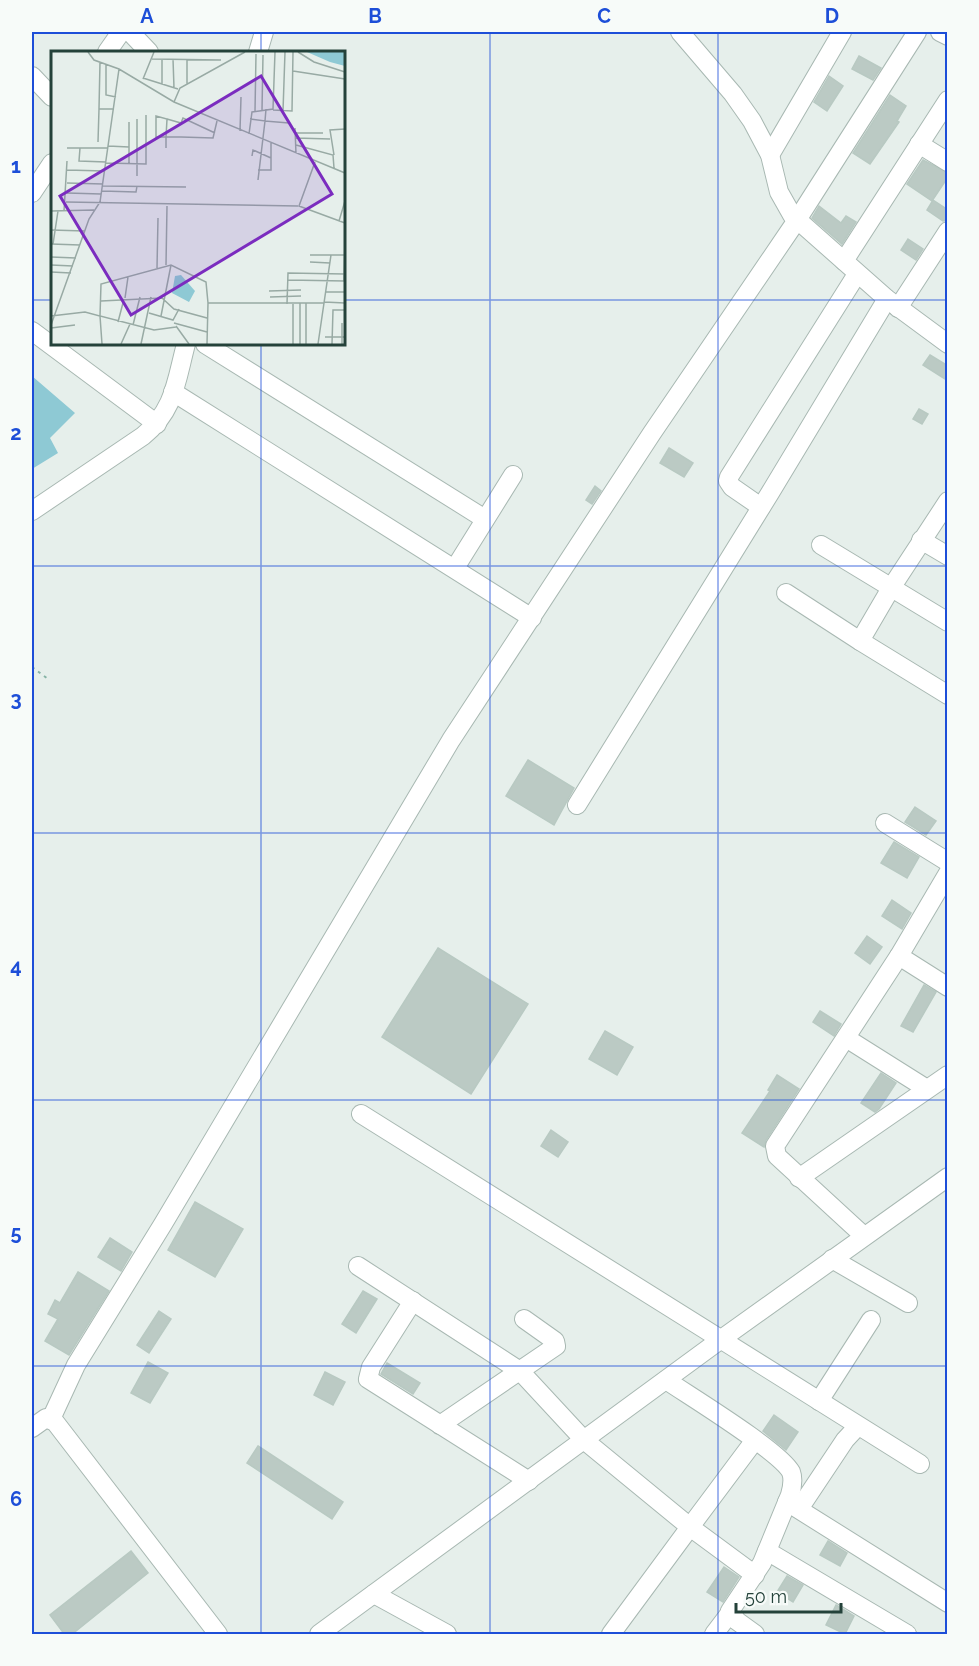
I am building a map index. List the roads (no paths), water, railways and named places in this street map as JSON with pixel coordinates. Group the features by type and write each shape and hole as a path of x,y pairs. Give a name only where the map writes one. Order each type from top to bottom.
{"street":[{"path":"108,51 121,32"},
{"path":"130,32 148,51"},
{"path":"258,51 264,32"},
{"path":"680,32 733,94 752,121 770,155 779,192 787,208 797,220 857,274 948,344"},
{"path":"770,155 842,32"},
{"path":"51,1419 76,1365 451,740 652,433 797,220 917,32"},
{"path":"940,32 948,36"},
{"path":"32,76 51,96"},
{"path":"844,261 948,100"},
{"path":"919,144 948,162"},
{"path":"32,189 51,164"},
{"path":"577,805 761,507 893,303 948,231"},
{"path":"761,507 732,487 728,481 729,477 857,274"},
{"path":"32,331 157,424"},
{"path":"32,510 143,436 157,424 166,411 173,392 186,345"},
{"path":"207,345 485,519"},
{"path":"173,392 532,618"},
{"path":"455,568 513,475"},
{"path":"861,641 891,588 948,501"},
{"path":"921,540 948,556"},
{"path":"821,545 948,622"},
{"path":"786,593 948,695"},
{"path":"885,823 948,862"},
{"path":"864,1236 777,1156 775,1146 899,956 948,873"},
{"path":"899,956 948,987"},
{"path":"846,1038 927,1089"},
{"path":"799,1178 948,1075"},
{"path":"361,1114 920,1464"},
{"path":"319,1635 720,1340 948,1177"},
{"path":"832,1259 908,1303"},
{"path":"358,1266 520,1371 584,1440 690,1527 755,1575"},
{"path":"413,1301 371,1367 368,1379 529,1481"},
{"path":"440,1425 556,1344 553,1339 524,1319"},
{"path":"819,1401 871,1320"},
{"path":"666,1380 781,1460 791,1473 793,1506"},
{"path":"32,1428 46,1418 51,1419 218,1635"},
{"path":"714,1635 755,1575 793,1506 858,1426"},
{"path":"611,1635 755,1440"},
{"path":"793,1506 948,1603"},
{"path":"767,1551 907,1635"},
{"path":"374,1594 434,1632"},
{"path":"730,1612 755,1635"}],"water":[{"path":"32,376 75,413 50,438 58,453 32,469"}]}
